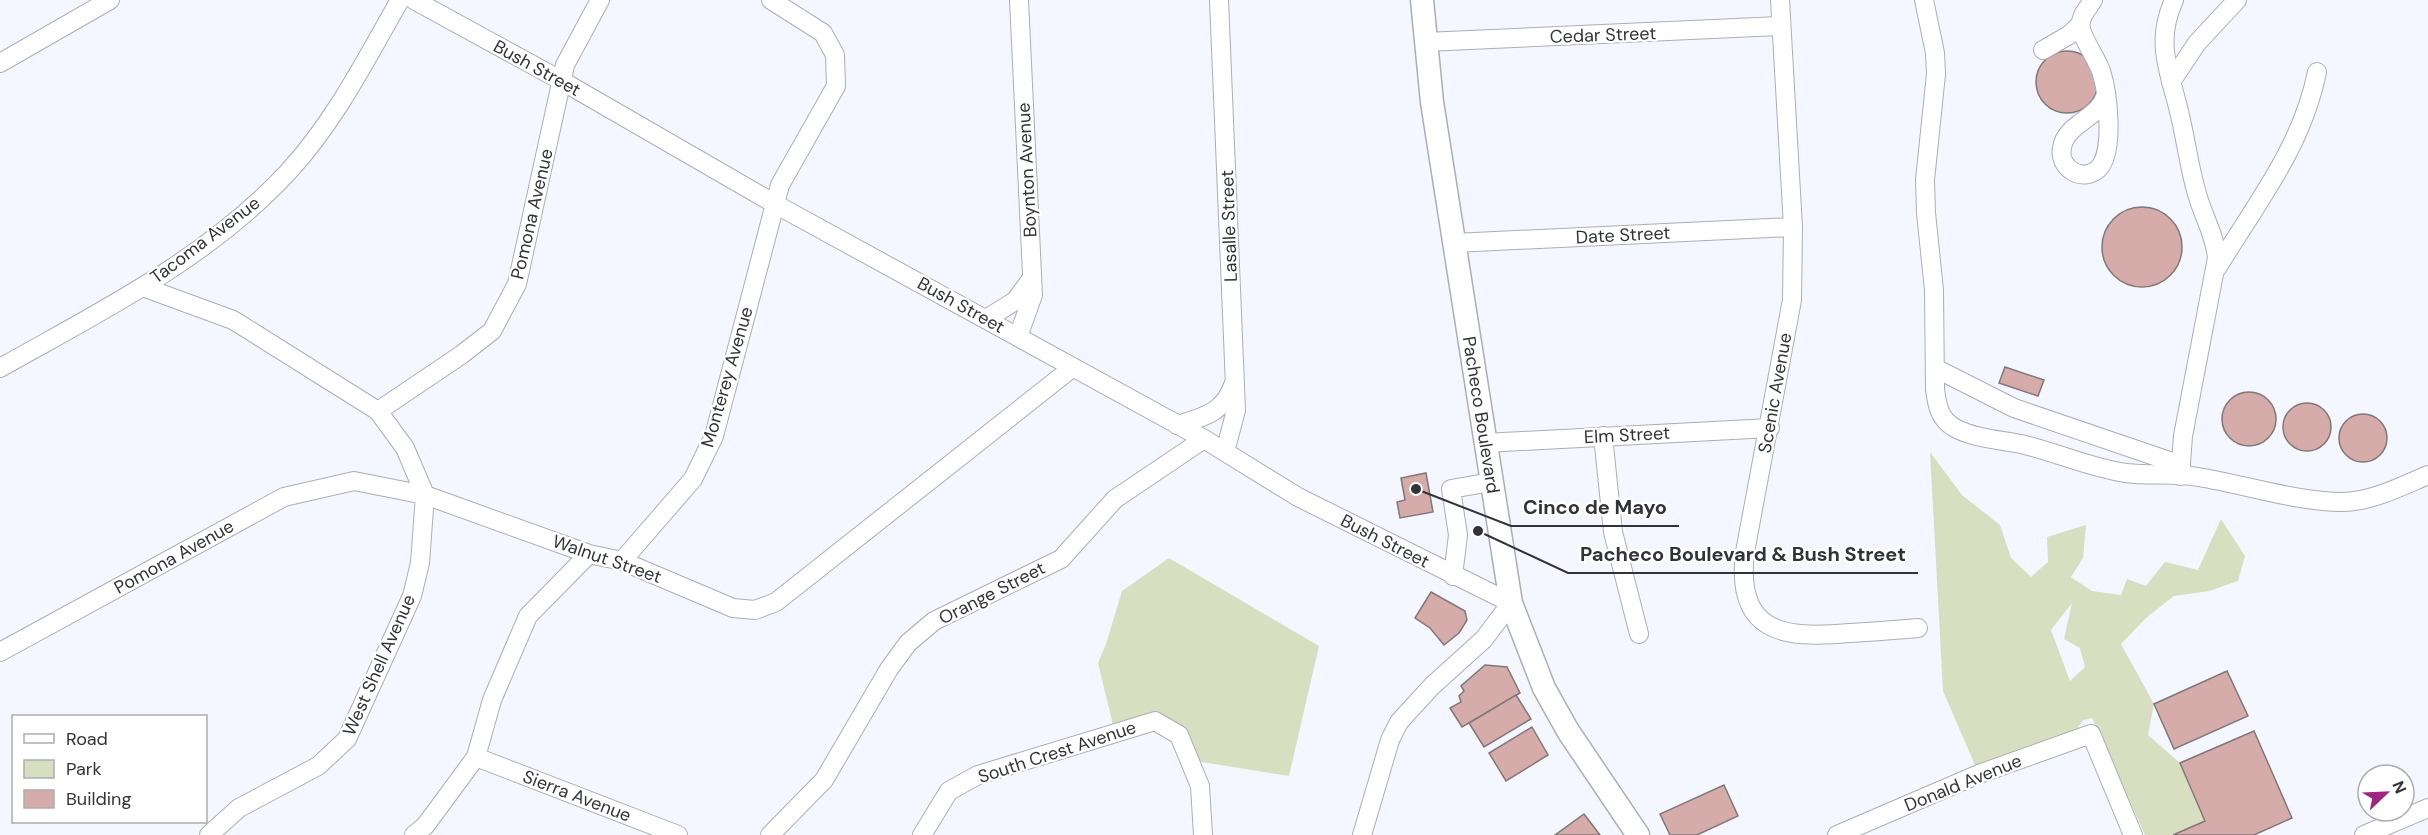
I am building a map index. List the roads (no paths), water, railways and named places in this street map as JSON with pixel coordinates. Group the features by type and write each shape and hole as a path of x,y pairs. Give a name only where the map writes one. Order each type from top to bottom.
{"main road":[{"name":"Pacheco Boulevard","path":"1422,0 1428,71 1511,603 1544,688 1568,731 1638,835"}],"street":[{"path":"0,63 110,0"},
{"name":"Tacoma Avenue","path":"0,368 143,287 243,217 289,171 332,117 400,0"},
{"name":"Bush Street","path":"414,0 562,81 775,204 1204,439 1298,497 1511,603"},
{"name":"Pomona Avenue","path":"378,411 461,355 492,331 517,284 565,65 600,0"},
{"name":"Monterey Avenue","path":"622,561 693,479 714,436 780,185 836,86 835,55 823,33 771,0"},
{"name":"Boynton Avenue","path":"1018,337 1033,295 1019,0"},
{"name":"Lasalle Street","path":"1219,0 1236,410 1225,452"},
{"name":"Scenic Avenue","path":"1780,0 1792,227 1792,300 1743,575 1745,592 1753,611 1765,624 1782,632 1803,635 1918,628"},
{"path":"1924,0 1935,53 1936,74 1925,180 1934,290 1936,404 1941,415 1956,428 2040,449 2104,469 2126,473 2181,471"},
{"path":"2093,0 2083,15 2080,25 2081,32 2101,71 2105,97"},
{"path":"2174,0 2164,39 2166,70 2179,109 2193,184 2216,243 2216,269 2183,436 2181,471"},
{"path":"2171,82 2196,43 2237,0"},
{"path":"2043,50 2069,35 2080,25"},
{"name":"Cedar Street","path":"1425,42 1781,27"},
{"path":"2216,269 2291,149 2309,107 2317,72"},
{"name":"Date Street","path":"1454,243 1792,227"},
{"path":"986,319 1015,301 1032,278"},
{"path":"143,287 232,320 378,411 405,448 426,495"},
{"name":"Walnut Street","path":"426,495 589,554 622,561 733,608 755,610 776,602 1072,368"},
{"path":"1935,368 2014,408 2196,477 2313,499 2343,502 2368,498 2428,475"},
{"path":"1177,425 1200,418 1224,404 1235,379"},
{"name":"Elm Street","path":"1485,443 1770,428"},
{"path":"1603,436 1613,532 1640,634"},
{"name":"Orange Street","path":"770,835 824,780 889,669 908,643 934,621 1061,559 1115,499 1204,439"},
{"name":"Pomona Avenue","path":"0,652 284,497 354,481 426,495"},
{"path":"1453,576 1458,534 1451,489 1491,482"},
{"name":"West Shell Avenue","path":"209,835 239,808 318,766 347,739 412,596 420,563 426,495"},
{"path":"414,835 425,826 476,757 492,700 528,616 589,554"},
{"path":"1362,835 1390,740 1399,722 1432,686 1484,639 1511,603"},
{"name":"South Crest Avenue","path":"922,835 949,791 978,775 1155,721 1179,735 1200,786 1203,835"},
{"name":"Donald Avenue","path":"1837,835 1980,774 2091,734 2133,835"},
{"name":"Sierra Avenue","path":"476,757 678,835"},
{"path":"2364,835 2428,808"}],"place":[{"name":"Cinco de Mayo","path":"1416,489"},
{"name":"Pacheco Boulevard & Bush Street","path":"1478,531"}]}
